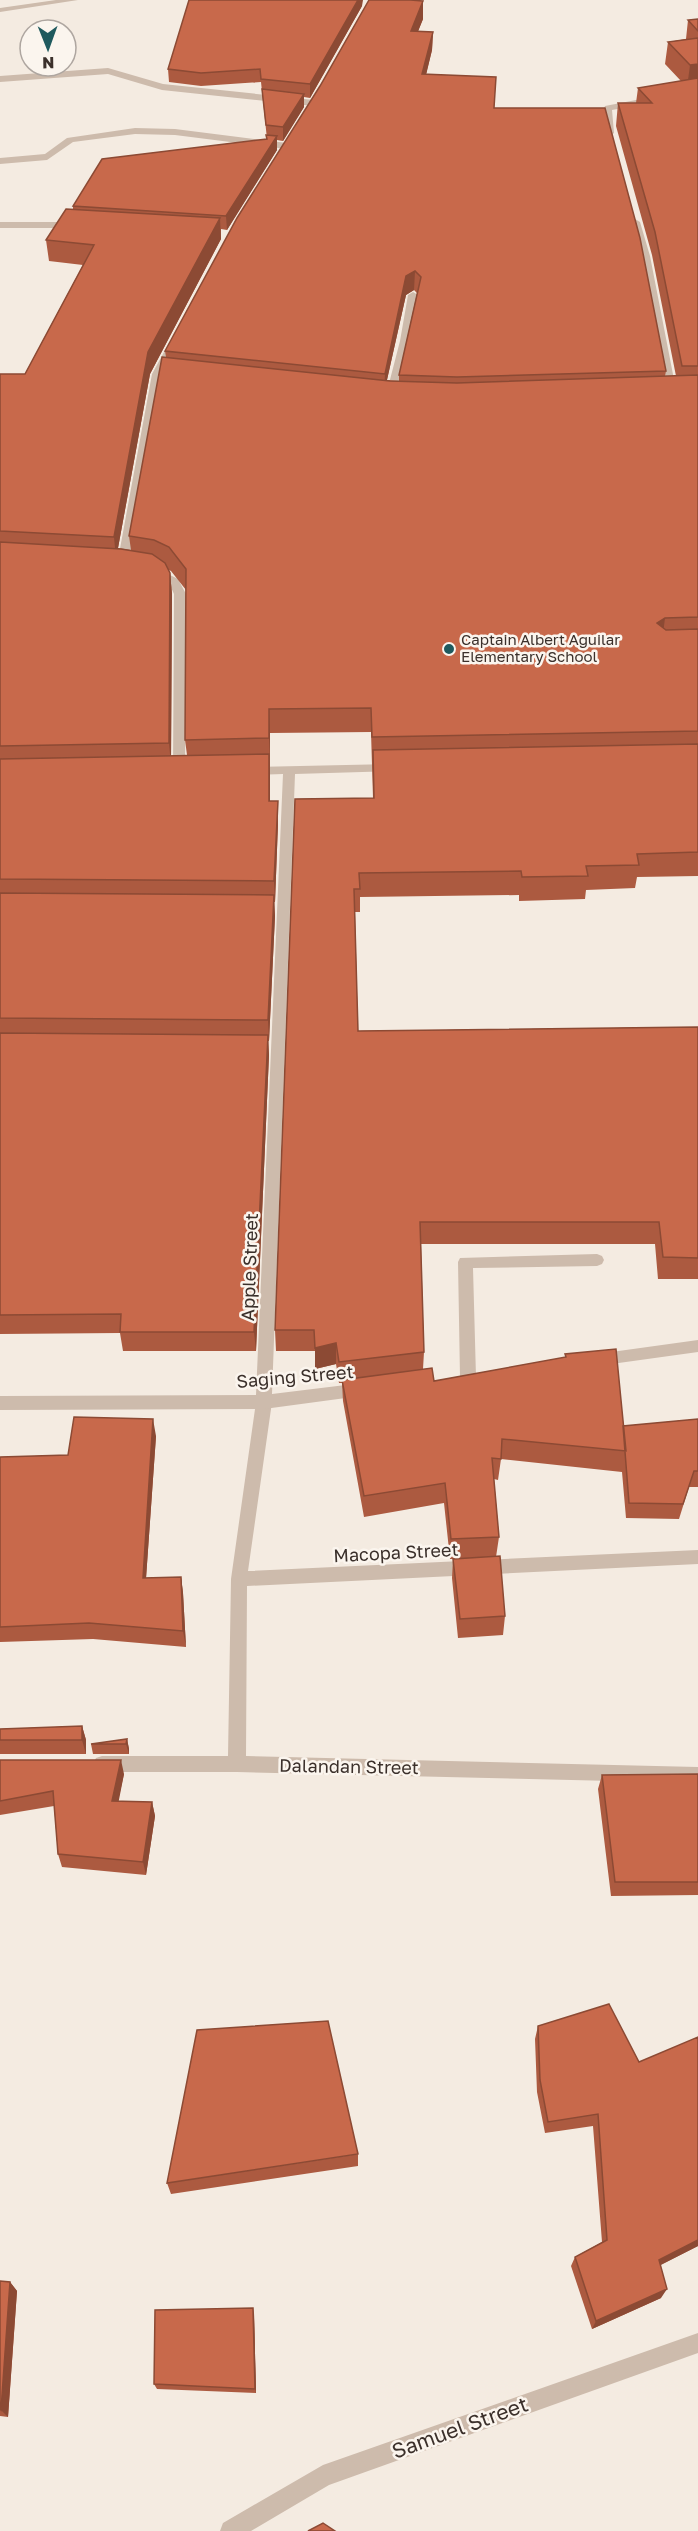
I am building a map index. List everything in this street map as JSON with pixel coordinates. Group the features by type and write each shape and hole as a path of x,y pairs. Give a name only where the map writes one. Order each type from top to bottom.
{"street":[{"path":"0,10 74,0"},
{"path":"0,79 108,71 162,87 311,107 321,91"},
{"path":"614,148 606,114 608,108 698,91"},
{"path":"0,161 47,157 70,140 135,131 175,132 290,142 281,156"},
{"path":"633,213 676,395 660,395"},
{"path":"0,225 92,226"},
{"path":"379,398 396,399 413,295"},
{"path":"173,344 157,374 127,566 158,570 174,581 180,594 179,772"},
{"path":"157,374 169,375"},
{"path":"234,771 406,767"},
{"name":"Apple Street","path":"237,1764 239,1579 264,1402 277,909 289,770"},
{"path":"468,1377 465,1262 597,1260"},
{"path":"582,1362 698,1346"},
{"name":"Saging Street","path":"0,1403 264,1402 378,1388"},
{"name":"Macopa Street","path":"239,1579 698,1557"},
{"name":"Dalandan Street","path":"83,1764 237,1764 698,1775"},
{"name":"Samuel Street","path":"231,2531 323,2476 698,2343"}],"building":[{"path":"189,0 358,0 310,84 261,79 260,69 201,73 168,69"},
{"path":"369,0 423,1 411,31 433,32 422,74 496,77 494,108 605,108 640,238 666,371 457,377 399,375 421,277 415,271 406,276 385,374 165,351 237,218 320,86"},
{"path":"698,19 698,31 688,20"},
{"path":"698,38 698,64 690,65 668,42"},
{"path":"698,78 698,366 682,366 655,232 618,103 652,103 638,88"},
{"path":"262,89 304,94 283,127 266,125"},
{"path":"266,135 277,136 226,216 73,206 102,159 267,139"},
{"path":"66,209 220,218 148,352 114,537 0,531 0,374 25,374 94,245 46,240"},
{"path":"162,357 390,381 457,383 698,375 698,617 665,618 657,623 666,630 698,629 698,731 372,737 371,708 269,709 269,738 185,740 186,569 169,547 154,540 129,536"},
{"path":"0,542 121,549 152,554 165,563 170,573 169,743 0,746"},
{"path":"698,744 698,852 637,854 639,865 586,866 588,876 522,877 521,871 359,873 360,889 354,889 358,1031 698,1027 698,1258 663,1257 659,1222 420,1222 424,1352 339,1362 336,1343 315,1348 314,1330 275,1330 295,799 374,798 373,750"},
{"path":"269,754 269,801 278,801 274,881 0,879 0,759"},
{"path":"0,893 274,895 268,1020 0,1018"},
{"path":"0,1033 268,1035 254,1332 120,1332 121,1314 0,1315"},
{"path":"616,1349 626,1451 502,1439 501,1459 492,1458 499,1537 451,1539 445,1483 364,1496 342,1380 432,1368 434,1381 566,1357 565,1354"},
{"path":"74,1417 153,1419 143,1578 181,1577 183,1631 89,1623 0,1627 0,1457 68,1455"},
{"path":"698,1419 698,1471 694,1471 683,1504 629,1503 623,1426"},
{"path":"500,1556 505,1616 460,1619 453,1559"},
{"path":"82,1726 82,1740 0,1740 0,1729"},
{"path":"127,1739 126,1744 91,1744"},
{"path":"0,1760 121,1760 112,1801 152,1802 143,1862 58,1854 53,1791 0,1801"},
{"path":"698,1774 698,1882 615,1882 602,1775"},
{"path":"609,2004 639,2062 698,2037 698,2240 659,2260 667,2289 596,2321 575,2257 607,2240 598,2114 548,2122 540,2080 538,2026"},
{"path":"328,2021 358,2154 167,2183 197,2030"},
{"path":"0,2281 10,2282 1,2410 0,2409"},
{"path":"253,2308 255,2389 154,2384 155,2310"},
{"path":"323,2523 335,2531 308,2531"}],"place":[{"name":"Captain Albert Aguilar Elementary School","path":"449,649"}]}
